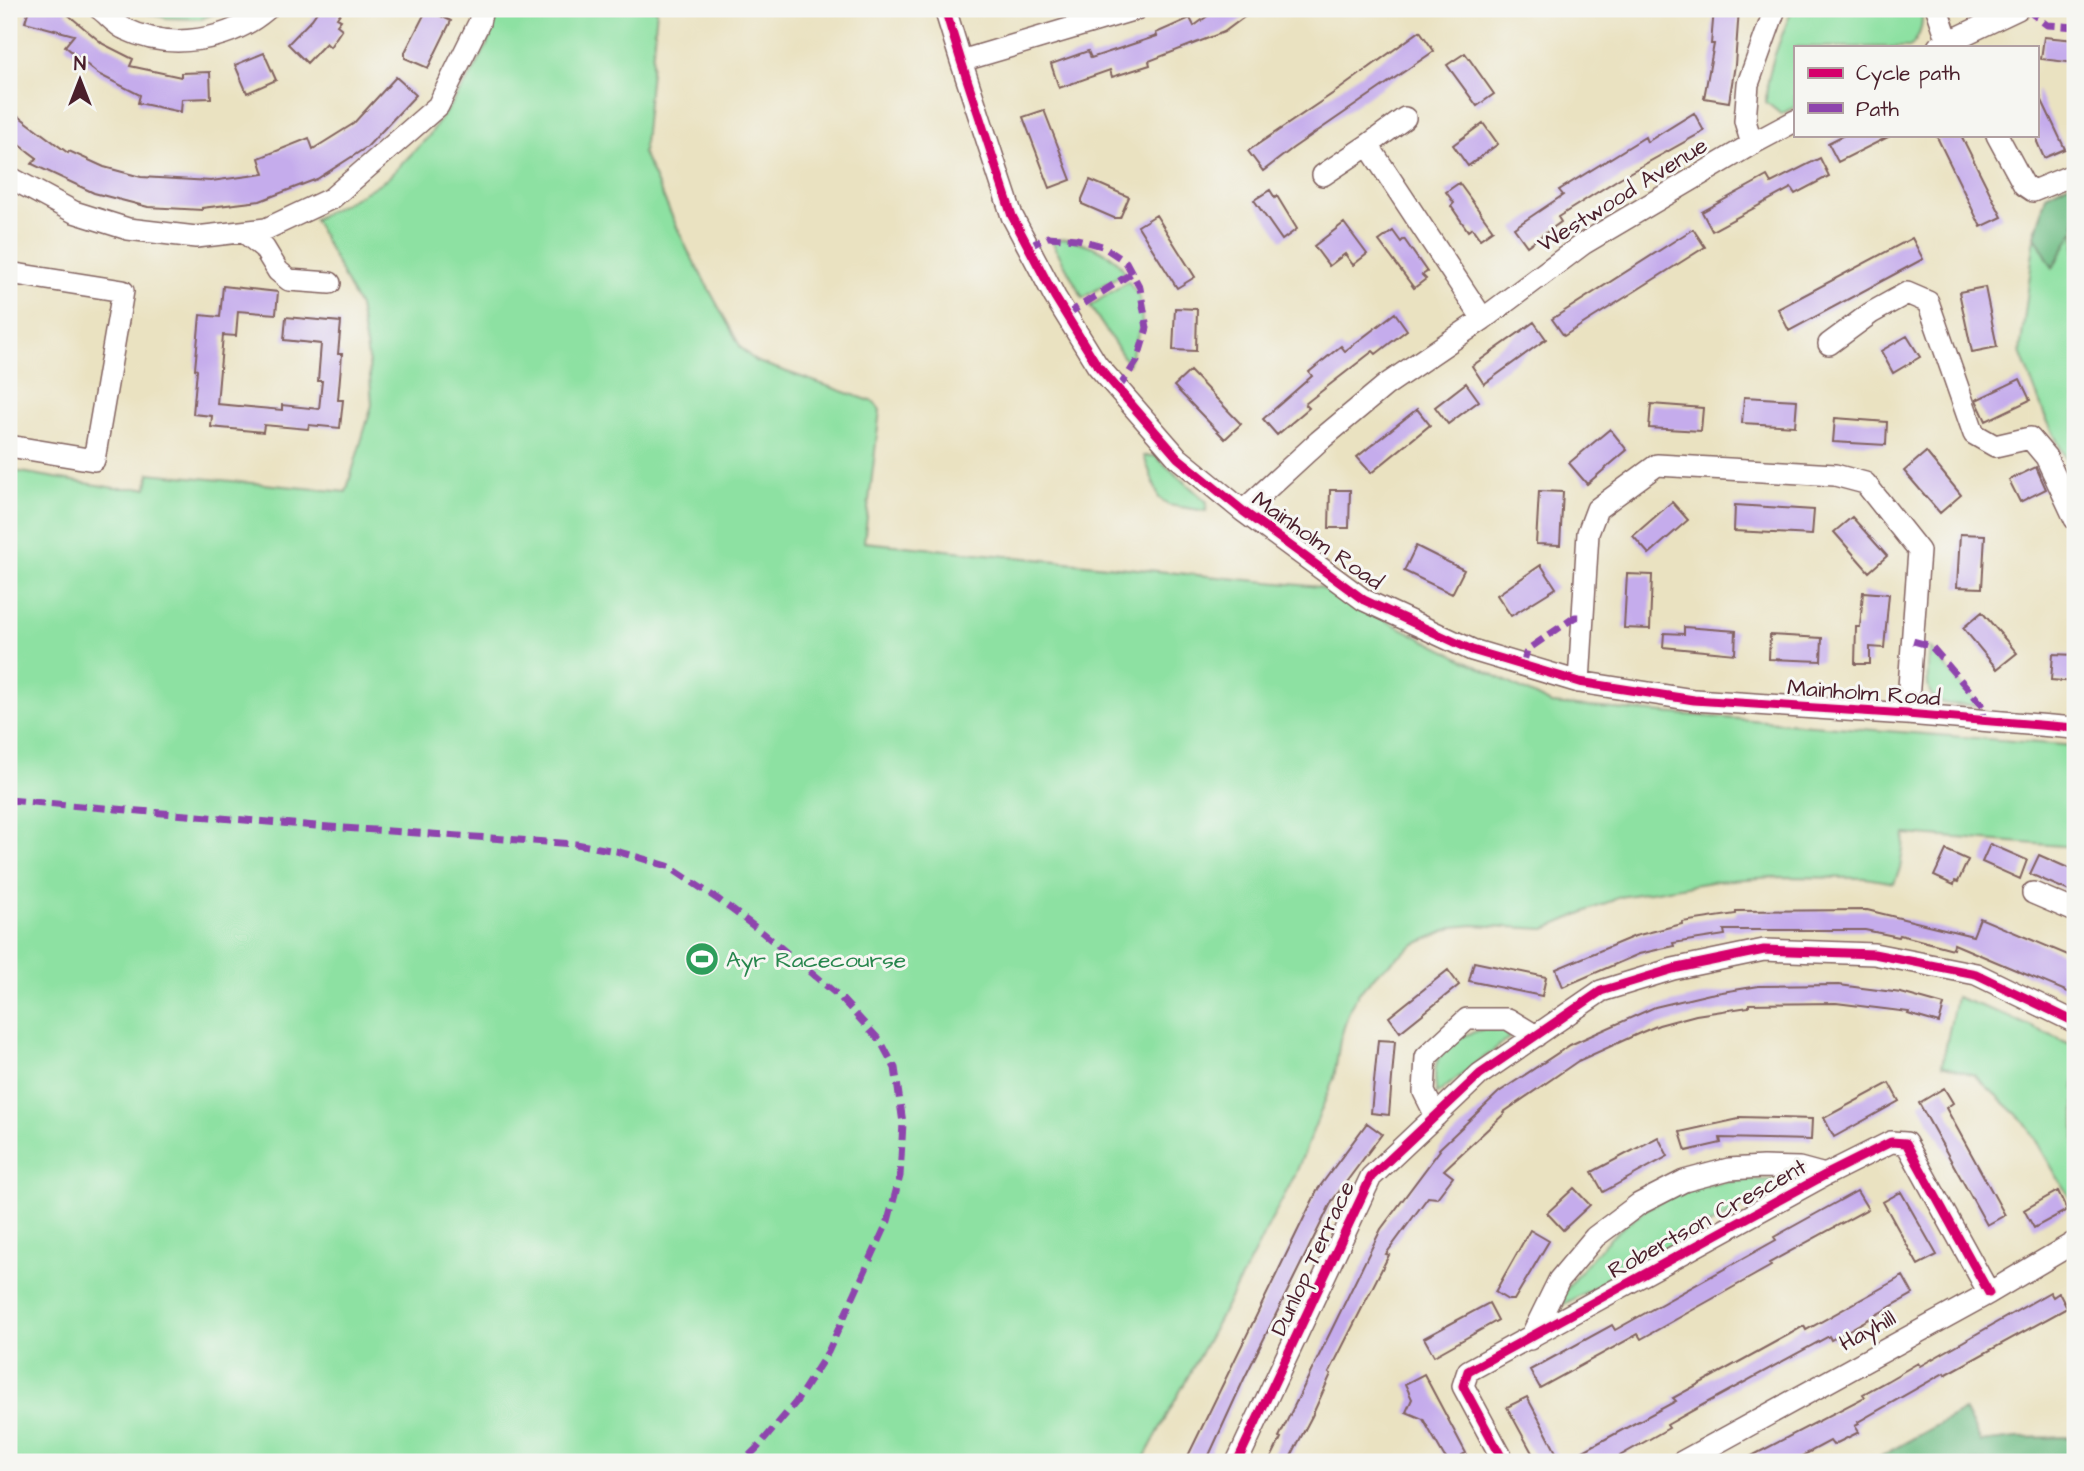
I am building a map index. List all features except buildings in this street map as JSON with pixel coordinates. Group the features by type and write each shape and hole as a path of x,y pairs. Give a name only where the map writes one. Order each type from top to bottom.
{"street":[{"path":"100,9 124,28 156,39 193,41 233,30 267,9"},
{"path":"9,177 74,212 128,229 196,237 266,229 332,198 438,106 479,23 482,9"},
{"name":"Mainholm Road","path":"945,9 1012,216 1055,297 1097,365 1178,458 1243,511 1364,600 1472,650 1579,682 1694,700 2075,728"},
{"path":"961,61 1136,9"},
{"path":"1752,144 1745,121 1748,84 1775,9"},
{"path":"1937,9 1945,46 2018,9"},
{"path":"1323,175 1405,118"},
{"name":"Westwood Avenue","path":"1243,511 1385,385 1483,320 1583,244 1794,122"},
{"path":"1998,136 2024,185 2033,191 2075,174"},
{"path":"1368,145 1483,320"},
{"path":"244,232 264,248 278,271 289,280 330,283"},
{"path":"9,272 124,291 94,460 9,446"},
{"path":"1829,344 1871,313 1907,293 1928,302 1974,434 1995,446 2030,438 2046,457 2075,519"},
{"path":"1579,682 1588,533 1597,509 1657,465 1835,475 1865,483 1919,551 1907,714"},
{"path":"2033,893 2075,911"},
{"name":"Dunlop Terrace","path":"1237,1462 1371,1177 1480,1074 1601,991 1673,969 1764,950 1874,954 1976,974 2075,1022"},
{"path":"1436,1116 1424,1092 1426,1057 1467,1019 1508,1019 1536,1036"},
{"name":"Robertson Crescent","path":"1504,1462 1463,1386 1468,1371 1825,1174 1891,1142 1906,1143 1989,1293"},
{"name":"Robertson Crescent","path":"1530,1339 1559,1280 1595,1237 1639,1204 1684,1181 1729,1169 1798,1168 1825,1174"},
{"name":"Hayhill","path":"1682,1462 1989,1293 2075,1242"}],"green space":[{"path":"133,9 225,9 201,19 166,18"},
{"name":"Ayr Racecourse","path":"498,9 657,9 643,153 688,251 741,348 755,361 874,402 880,410 864,542 1320,587 1551,704 2075,746 2075,847 1905,834 1900,869 1894,883 1866,878 1774,877 1717,881 1620,897 1545,929 1473,925 1454,927 1413,945 1377,973 1350,1008 1340,1040 1334,1078 1296,1173 1142,1462 9,1462 9,470 114,488 147,488 149,473 346,492 372,405 369,363 359,307 314,219 388,178 428,137 472,74 487,45"},
{"path":"1792,9 1921,9 1919,35 1911,46 1794,46 1794,108 1781,114 1766,102 1775,55"},
{"path":"2075,180 2075,478 2045,416 2020,352 2036,228"},
{"path":"2075,180 2075,229 2053,268 2035,236 2046,195"},
{"path":"1069,239 1108,254 1125,272 1083,298 1051,240"},
{"path":"1128,281 1140,298 1142,323 1128,364 1090,306"},
{"path":"1144,456 1155,456 1207,502 1206,511 1168,505 1159,498"},
{"path":"1930,648 1978,705 1948,704 1936,700 1928,680"},
{"path":"1956,997 2075,1046 2075,1207 2025,1122 1974,1075 1942,1065"},
{"path":"1484,1029 1501,1029 1509,1038 1437,1094 1435,1068 1438,1058 1451,1043"},
{"path":"1744,1180 1792,1180 1553,1310 1589,1260 1636,1216 1680,1193 1707,1185"},
{"path":"1964,1410 1981,1442 2016,1438 2075,1437 2075,1462 1870,1462"}],"marked path":[{"path":"2026,9 2047,25 2075,27"},
{"path":"1028,247 1048,237 1077,239 1102,246 1126,262 1140,288 1147,328 1137,361 1118,389"},
{"path":"1066,315 1132,273"},
{"path":"1523,665 1527,650 1575,617 1583,617"},
{"path":"1913,641 1931,646 1983,706 1984,720"},
{"path":"9,800 316,826 576,844 616,851 668,866 763,933 840,997 881,1042 895,1068 903,1123 900,1176 888,1221 828,1352 796,1402 743,1462"}],"cycle path":[{"path":"945,9 1012,216 1055,297 1097,365 1178,458 1243,511 1364,600 1472,650 1579,682 1694,700 2075,728"},
{"path":"1237,1462 1371,1177 1480,1074 1601,991 1673,969 1764,950 1874,954 1976,974 2075,1022"},
{"path":"1504,1462 1463,1386 1468,1371 1825,1175 1891,1142 1906,1143 1989,1293"}],"place":[{"name":"Ayr Racecourse","path":"702,959"}]}
